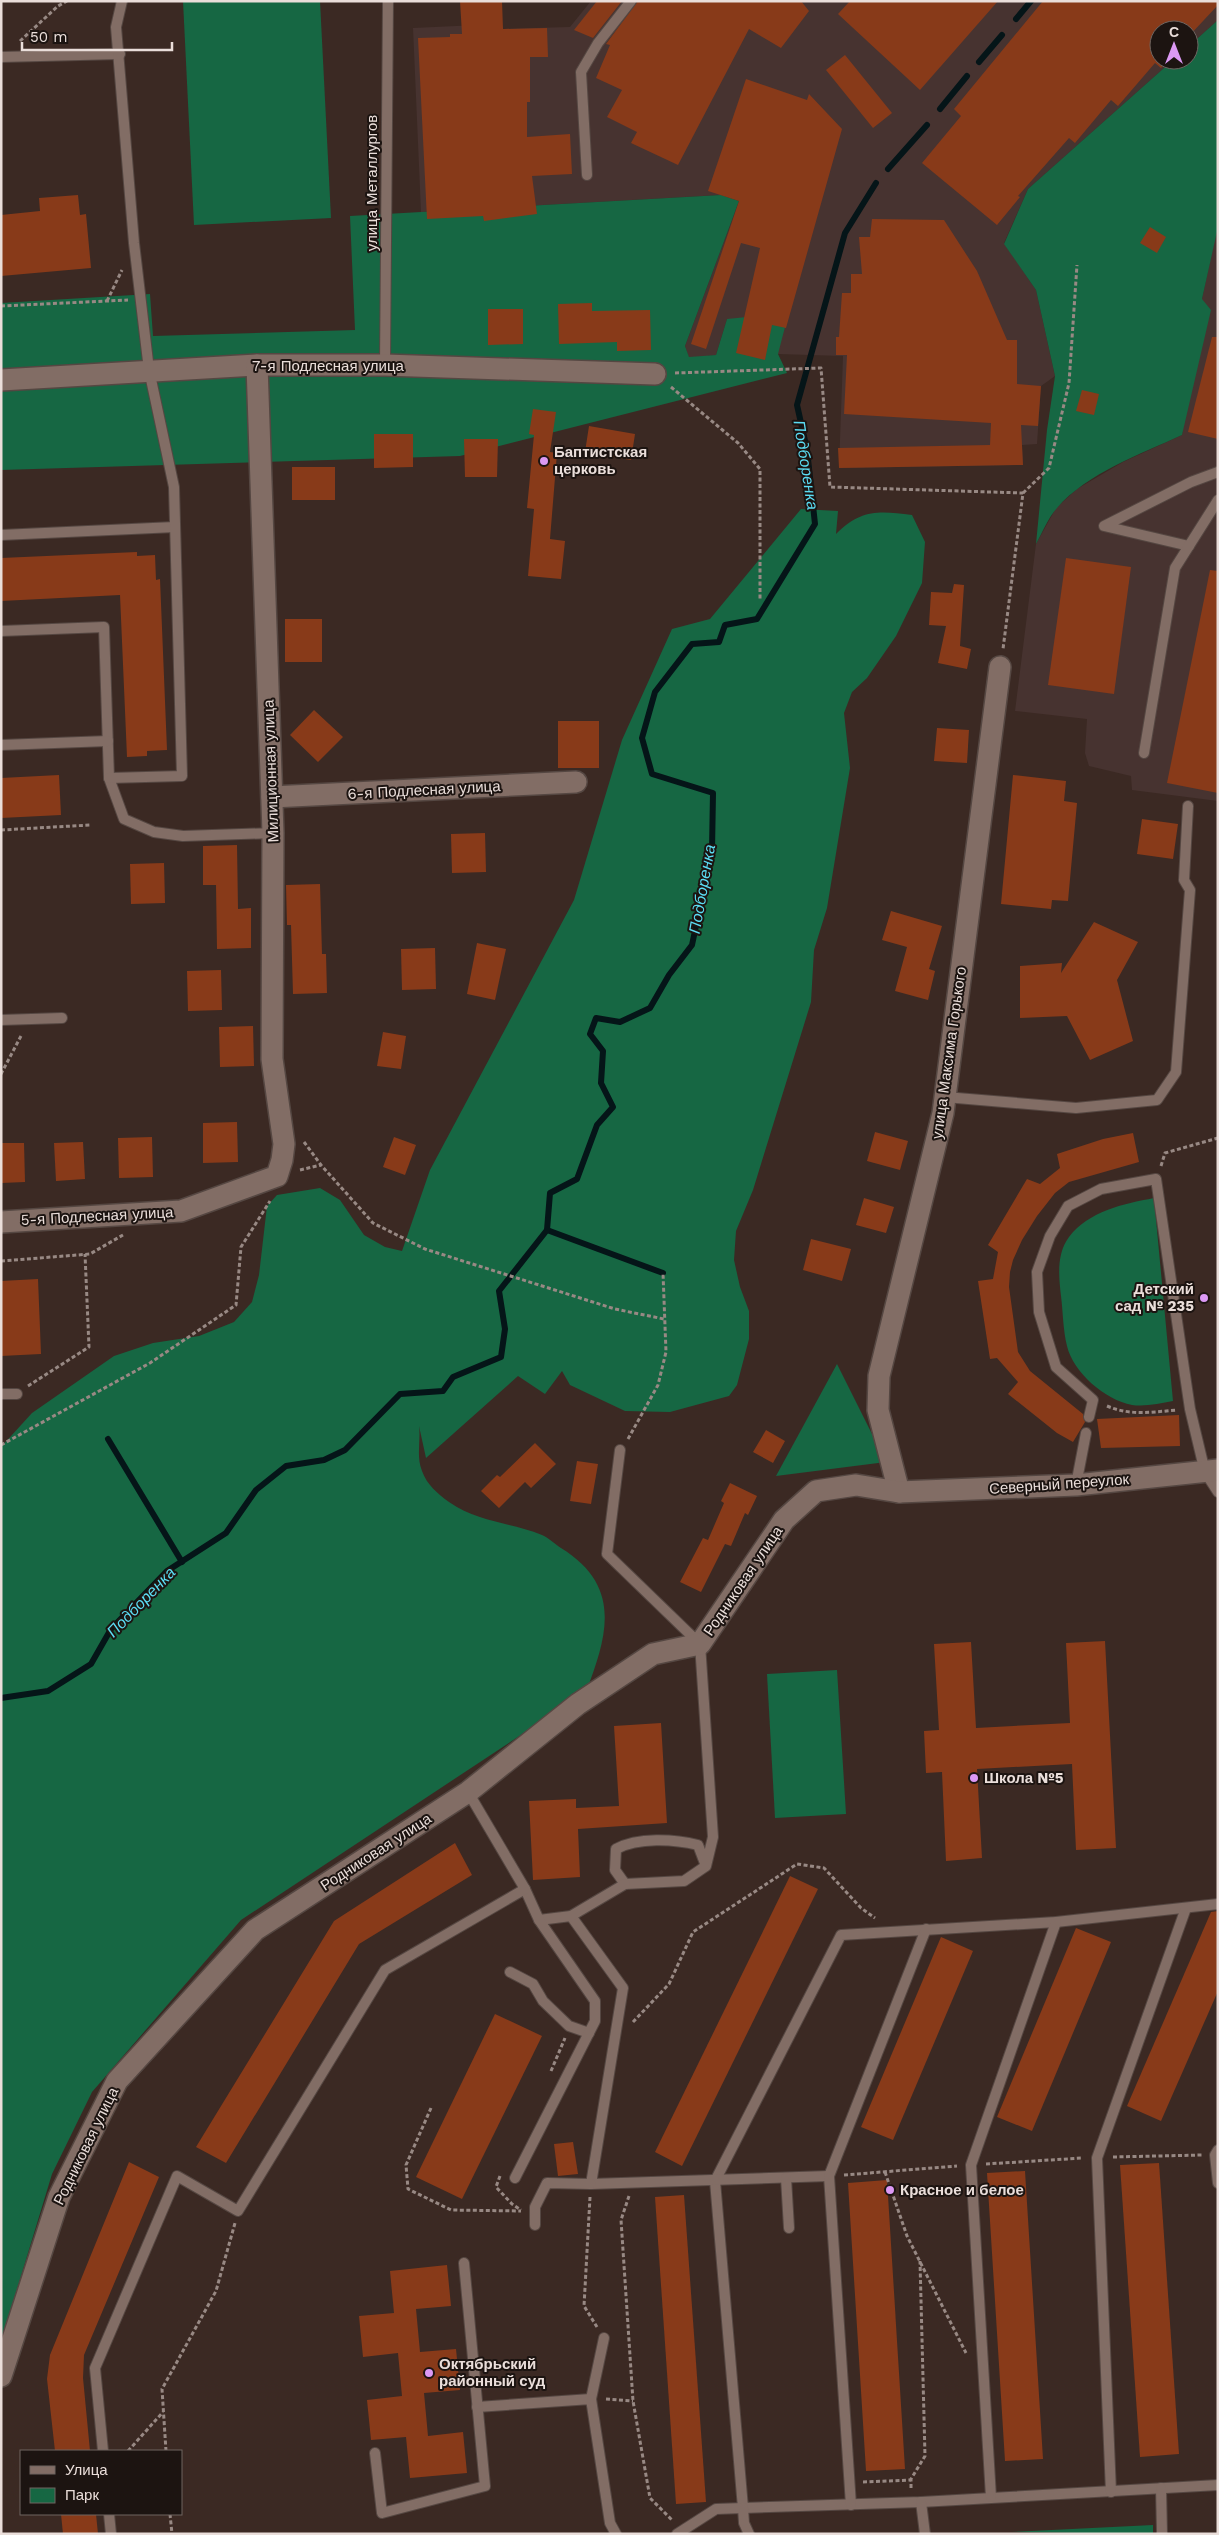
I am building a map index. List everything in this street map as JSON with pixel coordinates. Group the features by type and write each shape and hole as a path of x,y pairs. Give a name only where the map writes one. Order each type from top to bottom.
{"street":[{"name":"7-я Подлесная улица","path":"1,380 257,365 385,365 655,374"},
{"name":"Милиционная улица","path":"257,365 273,833 272,1059 284,1144 282,1160 276,1176"},
{"name":"улица Максима Горького","path":"899,1492 878,1410 879,1376 943,1113 1000,667"},
{"name":"6-я Подлесная улица","path":"272,797 576,782"},
{"name":"5-я Подлесная улица","path":"1,1222 181,1211 276,1176"},
{"name":"Северный переулок","path":"899,1492 1076,1485 1211,1471"},
{"name":"Родниковая улица","path":"1,2376 59,2197 117,2081 255,1930 468,1792 578,1704 653,1654 700,1644 784,1520 816,1491 856,1485 899,1492"}],"lane":[{"path":"109,778 182,776 174,487 149,370 140,300 120,54 116,28 122,1"},
{"name":"улица Металлургов","path":"385,365 388,1"},
{"path":"587,175 580,72 598,44 631,1"},
{"path":"2,57 120,54"},
{"path":"1188,546 1104,526 1192,482 1218,472"},
{"path":"1144,753 1175,568 1218,500"},
{"path":"1,535 175,527"},
{"path":"1,631 104,627 109,778 124,820 154,832 183,836 273,833"},
{"path":"1,745 108,741"},
{"path":"945,1096 1076,1108 1157,1100 1176,1072 1190,890 1184,880 1188,806"},
{"path":"1,1020 62,1018"},
{"path":"1089,1417 1093,1400 1056,1367 1039,1312 1037,1272 1050,1236 1068,1206 1101,1189 1156,1179 1190,1409 1218,1492"},
{"path":"1,1394 17,1394"},
{"path":"1076,1485 1086,1433"},
{"path":"539,1920 571,1916 625,1884 684,1881 706,1866 713,1837 700,1644 607,1554 620,1450"},
{"path":"468,1792 524,1889 539,1920 595,2000 595,2021 515,2178"},
{"path":"625,1884 615,1870 616,1850 627,1844 680,1841 698,1845 706,1866"},
{"path":"103,2450 95,2368 177,2176 238,2211 385,1970 524,1889"},
{"path":"749,2534 744,2523 715,2181 841,1935 1056,1922 1218,1904"},
{"path":"1111,2492 1097,2158 1186,1908"},
{"path":"571,1916 623,1988 591,2184"},
{"path":"991,2497 971,2165 1056,1922"},
{"path":"851,2505 829,2176 926,1929"},
{"path":"510,1972 533,1984 543,2000 569,2026 589,2033"},
{"path":"1217,2152 1218,2183"},
{"path":"535,2226 535,2207 547,2183 591,2184 715,2181 829,2176"},
{"path":"786,2178 789,2228"},
{"path":"375,2453 382,2513 485,2486 464,2263"},
{"path":"604,2338 591,2399 610,2522 616,2534"},
{"path":"478,2407 591,2399"},
{"path":"679,2532 716,2509 915,2502 1111,2492 1218,2484"},
{"path":"1162,2488 1162,2534"},
{"path":"915,2502 925,2534"},
{"path":"109,2515 111,2534"}],"path":[{"path":"2,57 58,6 67,1"},
{"path":"1000,667 1023,493 1049,468 1069,383 1077,265"},
{"path":"1,306 140,300"},
{"path":"655,374 821,368 830,487 1023,493"},
{"path":"655,374 738,442 760,469 760,601"},
{"path":"1,830 90,824"},
{"path":"1,1074 30,1019"},
{"path":"1156,1179 1165,1153 1218,1138"},
{"path":"321,1165 373,1223 425,1249 615,1309 664,1319"},
{"path":"1,1445 150,1363 236,1305 241,1247 278,1189 276,1176"},
{"path":"17,1394 89,1346 84,1254"},
{"path":"620,1450 658,1385 666,1352 663,1273"},
{"path":"1093,1400 1120,1411 1145,1413 1190,1409"},
{"path":"614,2043 669,1984 693,1932 797,1864 824,1868 861,1908 893,1931"},
{"path":"431,2108 406,2165 408,2189 452,2210 524,2211"},
{"path":"829,2176 971,2165 1217,2152"},
{"path":"885,2172 907,2236 967,2355"},
{"path":"633,2183 621,2220 633,2401 650,2498 679,2532"},
{"path":"591,2184 584,2306 604,2338"},
{"path":"166,2450 162,2388 216,2291 238,2211"},
{"path":"915,2502 911,2480 925,2456 920,2260"},
{"path":"591,2399 633,2401"},
{"path":"129,2450 164,2412"},
{"path":"850,2482 911,2480"},
{"path":"170,2515 172,2534"}],"shaded area":[{"path":"591,1 1218,1 1218,20 1199,37 1199,20 1149,20 1149,70 1162,70 1028,189 1004,243 1036,290 1055,376 1041,386 1037,444 1022,445 1023,465 839,468 843,356 778,354 727,319 716,355 689,358 685,346 739,201 721,195 421,212 413,28 499,24 503,29 570,27"},
{"path":"1218,223 1218,801 1132,790 1131,776 1089,766 1085,753 1087,719 1015,711 1036,544 1056,508 1077,489 1123,462 1182,435 1202,299"}],"green space":[{"path":"183,1 320,1 331,218 194,225"},
{"path":"1218,20 1218,227 1202,299 1211,310 1182,435 1132,457 1083,484 1057,508 1036,544 1047,430 1055,376 1036,290 1004,244 1028,189 1162,70 1199,70 1199,37"},
{"path":"721,195 739,201 685,346 689,357 716,355 727,319 747,317 785,327 778,354 787,373 460,456 1,470 1,303 150,294 153,336 355,330 350,216"},
{"path":"801,509 838,511 836,534 862,516 880,513 912,515 925,542 922,583 896,636 867,678 852,692 844,713 850,768 827,908 814,950 811,1002 753,1190 736,1231 734,1260 740,1287 749,1311 749,1339 737,1385 729,1396 670,1412 625,1411 570,1385 562,1371 545,1394 518,1376 426,1458 419,1426 420,1465 427,1481 437,1492 460,1509 472,1514 545,1536 580,1563 594,1578 602,1595 605,1612 604,1631 594,1671 586,1692 241,1920 92,2092 52,2174 1,2342 1,1447 32,1413 114,1356 153,1343 199,1336 234,1322 252,1302 259,1275 267,1206 277,1195 320,1188 340,1200 364,1235 385,1247 402,1251 430,1170 574,900 622,740 672,629 710,619"},
{"path":"1154,1198 1173,1401 1148,1405 1132,1405 1101,1391 1083,1375 1070,1356 1064,1327 1059,1266 1062,1251 1069,1237 1086,1221 1107,1210"},
{"path":"837,1364 886,1462 776,1476"},
{"path":"837,1670 846,1814 775,1818 767,1674"},
{"path":"1153,2525 1153,2534 1011,2532"}],"building":[{"path":"460,1 502,1 503,29 547,28 548,57 530,57 530,102 527,102 527,137 570,134 572,174 532,176 537,214 484,221 483,216 427,219 418,38 450,37 450,34 462,34"},
{"path":"597,1 622,1 593,38 574,30"},
{"path":"638,1 801,1 809,11 781,48 749,29 678,165 631,143 637,132 607,117 622,90 596,78 610,45 606,44"},
{"path":"850,1 998,1 920,90 838,14"},
{"path":"1043,1 1218,1 1218,5 1199,25 1199,20 1149,20 1149,70 1118,106 1111,100 1075,143 1069,138 1018,196 1020,197 997,225 922,163 961,116 954,109"},
{"path":"845,55 892,113 873,128 826,70"},
{"path":"746,79 807,100 809,94 842,129 786,328 772,325 765,360 736,353 760,248 741,243 706,349 691,344 739,201 708,191"},
{"path":"78,195 80,215 86,214 91,268 1,276 1,215 40,211 39,198"},
{"path":"872,219 944,220 977,271 1007,340 1017,340 1017,384 1041,386 1038,426 1021,425 1023,465 839,468 838,448 990,445 991,423 844,414 847,355 836,355 836,337 839,337 842,293 851,293 851,274 862,274 859,237 870,237"},
{"path":"1150,227 1166,237 1157,253 1140,243"},
{"path":"592,303 592,311 650,310 651,350 617,351 617,342 559,344 558,304"},
{"path":"488,309 523,309 523,344 488,345"},
{"path":"1212,337 1218,337 1218,439 1188,432"},
{"path":"1082,390 1099,394 1094,415 1076,411"},
{"path":"533,409 556,412 550,452 557,453 550,539 565,541 561,579 528,576 534,509 527,508 534,435 529,434"},
{"path":"589,426 635,434 631,460 585,452"},
{"path":"374,434 413,434 413,467 374,468"},
{"path":"464,439 498,439 497,477 465,477"},
{"path":"292,467 335,467 335,500 292,500"},
{"path":"137,552 137,556 155,555 156,580 160,579 167,750 147,751 147,756 127,757 120,595 1,601 1,558"},
{"path":"1066,558 1131,567 1114,694 1048,685"},
{"path":"1210,570 1218,571 1218,793 1167,783"},
{"path":"954,584 964,585 960,646 971,649 967,669 938,663 946,626 929,625 931,592 952,593"},
{"path":"285,619 322,619 322,662 285,662"},
{"path":"314,710 343,737 318,762 290,735"},
{"path":"558,721 599,721 599,768 558,768"},
{"path":"937,728 969,730 967,763 934,761"},
{"path":"59,775 61,815 1,818 1,778"},
{"path":"1013,775 1066,781 1064,801 1077,803 1068,901 1052,900 1051,909 1001,904"},
{"path":"1142,819 1178,824 1173,859 1137,854"},
{"path":"485,833 486,872 452,873 451,834"},
{"path":"237,845 238,909 251,908 251,948 217,949 216,885 203,885 203,846"},
{"path":"164,863 165,903 131,904 130,864"},
{"path":"320,884 322,954 326,954 327,993 293,994 291,925 287,925 286,885"},
{"path":"891,911 942,926 929,969 935,971 928,1000 895,991 907,947 882,940"},
{"path":"1094,922 1138,942 1117,980 1133,1041 1090,1060 1067,1016 1020,1018 1020,966 1062,963 1061,973"},
{"path":"477,943 506,949 495,1000 467,994"},
{"path":"435,948 436,989 402,990 401,949"},
{"path":"221,970 222,1010 188,1011 187,971"},
{"path":"253,1026 254,1066 220,1067 219,1027"},
{"path":"383,1032 406,1036 401,1069 377,1066"},
{"path":"237,1122 238,1162 203,1163 203,1123"},
{"path":"875,1132 908,1141 900,1170 867,1161"},
{"path":"1133,1133 1139,1162 1069,1182 1055,1193 1037,1216 1022,1240 1010,1272 1009,1287 1018,1352 1030,1371 1083,1414 1085,1422 1073,1442 1057,1433 1008,1394 1018,1382 997,1358 990,1359 978,1281 993,1279 998,1252 988,1245 1027,1179 1040,1184 1060,1168 1057,1154 1103,1139"},
{"path":"152,1137 153,1177 119,1178 118,1138"},
{"path":"394,1137 416,1145 405,1175 383,1167"},
{"path":"83,1142 85,1179 56,1181 54,1143"},
{"path":"1,1143 24,1143 25,1182 1,1183"},
{"path":"864,1198 894,1207 886,1233 856,1225"},
{"path":"811,1239 851,1249 842,1281 803,1270"},
{"path":"38,1279 41,1354 1,1356 1,1281"},
{"path":"1179,1415 1180,1446 1101,1448 1097,1419"},
{"path":"766,1430 785,1441 773,1463 753,1452"},
{"path":"535,1443 556,1464 531,1488 525,1482 499,1508 481,1491 497,1475 500,1477"},
{"path":"577,1461 598,1464 591,1504 570,1501"},
{"path":"730,1483 757,1496 748,1515 745,1513 731,1546 725,1544 701,1592 680,1582 703,1538 708,1540 724,1503 721,1501"},
{"path":"1105,1641 1116,1848 1076,1850 1072,1764 977,1769 982,1858 946,1861 942,1772 926,1773 924,1731 939,1730 934,1644 971,1642 976,1728 1070,1723 1066,1643"},
{"path":"661,1723 667,1823 578,1829 580,1877 533,1880 529,1801 576,1799 576,1808 619,1806 614,1726"},
{"path":"455,1843 472,1875 359,1944 226,2163 196,2147 334,1921"},
{"path":"790,1876 818,1889 682,2166 655,2152"},
{"path":"1218,1911 1218,1991 1161,2121 1127,2106 1211,1912"},
{"path":"1076,1928 1111,1942 1032,2131 997,2117"},
{"path":"941,1937 973,1951 893,2140 861,2127"},
{"path":"495,2014 542,2036 462,2199 416,2177"},
{"path":"573,2142 578,2174 558,2176 554,2144"},
{"path":"129,2162 159,2177 84,2355 83,2378 90,2450 55,2450 47,2379 50,2355"},
{"path":"1159,2163 1179,2454 1140,2457 1120,2165"},
{"path":"1025,2171 1043,2459 1005,2461 987,2173"},
{"path":"887,2180 905,2469 866,2471 848,2183"},
{"path":"684,2195 706,2502 676,2504 655,2197"},
{"name":"Октябрьский районный суд","path":"447,2265 451,2306 416,2309 420,2352 456,2349 460,2390 424,2393 428,2436 463,2432 467,2473 410,2478 406,2437 371,2440 367,2400 402,2396 398,2353 363,2357 359,2316 394,2313 390,2271"},
{"path":"61,2515 96,2515 98,2534 63,2534"}],"waterway":[{"name":"Подборенка","path":"1016,19 1031,1"},
{"name":"Подборенка","path":"979,62 1002,35"},
{"name":"Подборенка","path":"940,109 967,76"},
{"name":"Подборенка","path":"888,169 927,125"},
{"name":"Подборенка","path":"1,1698 48,1691 91,1664 111,1629 167,1571 226,1533 256,1490 286,1466 324,1460 345,1450 400,1394 443,1391 453,1377 501,1357 505,1329 499,1291 547,1230 550,1193 577,1179 597,1125 613,1107 601,1083 603,1051 590,1034 596,1018 620,1022 650,1008 669,975 692,945 712,850 713,793 652,774 642,738 655,692 692,644 719,642 725,625 757,619 815,524 807,450 797,405 845,233 876,183"},
{"path":"547,1230 663,1273"},
{"path":"108,1439 182,1562"}],"place":[{"name":"Баптистская церковь","path":"544,461"},
{"name":"Детский сад № 235","path":"1204,1298"},
{"name":"Школа №5","path":"974,1778"},
{"name":"Красное и белое","path":"890,2190"},
{"name":"Октябрьский районный суд","path":"429,2373"}]}
